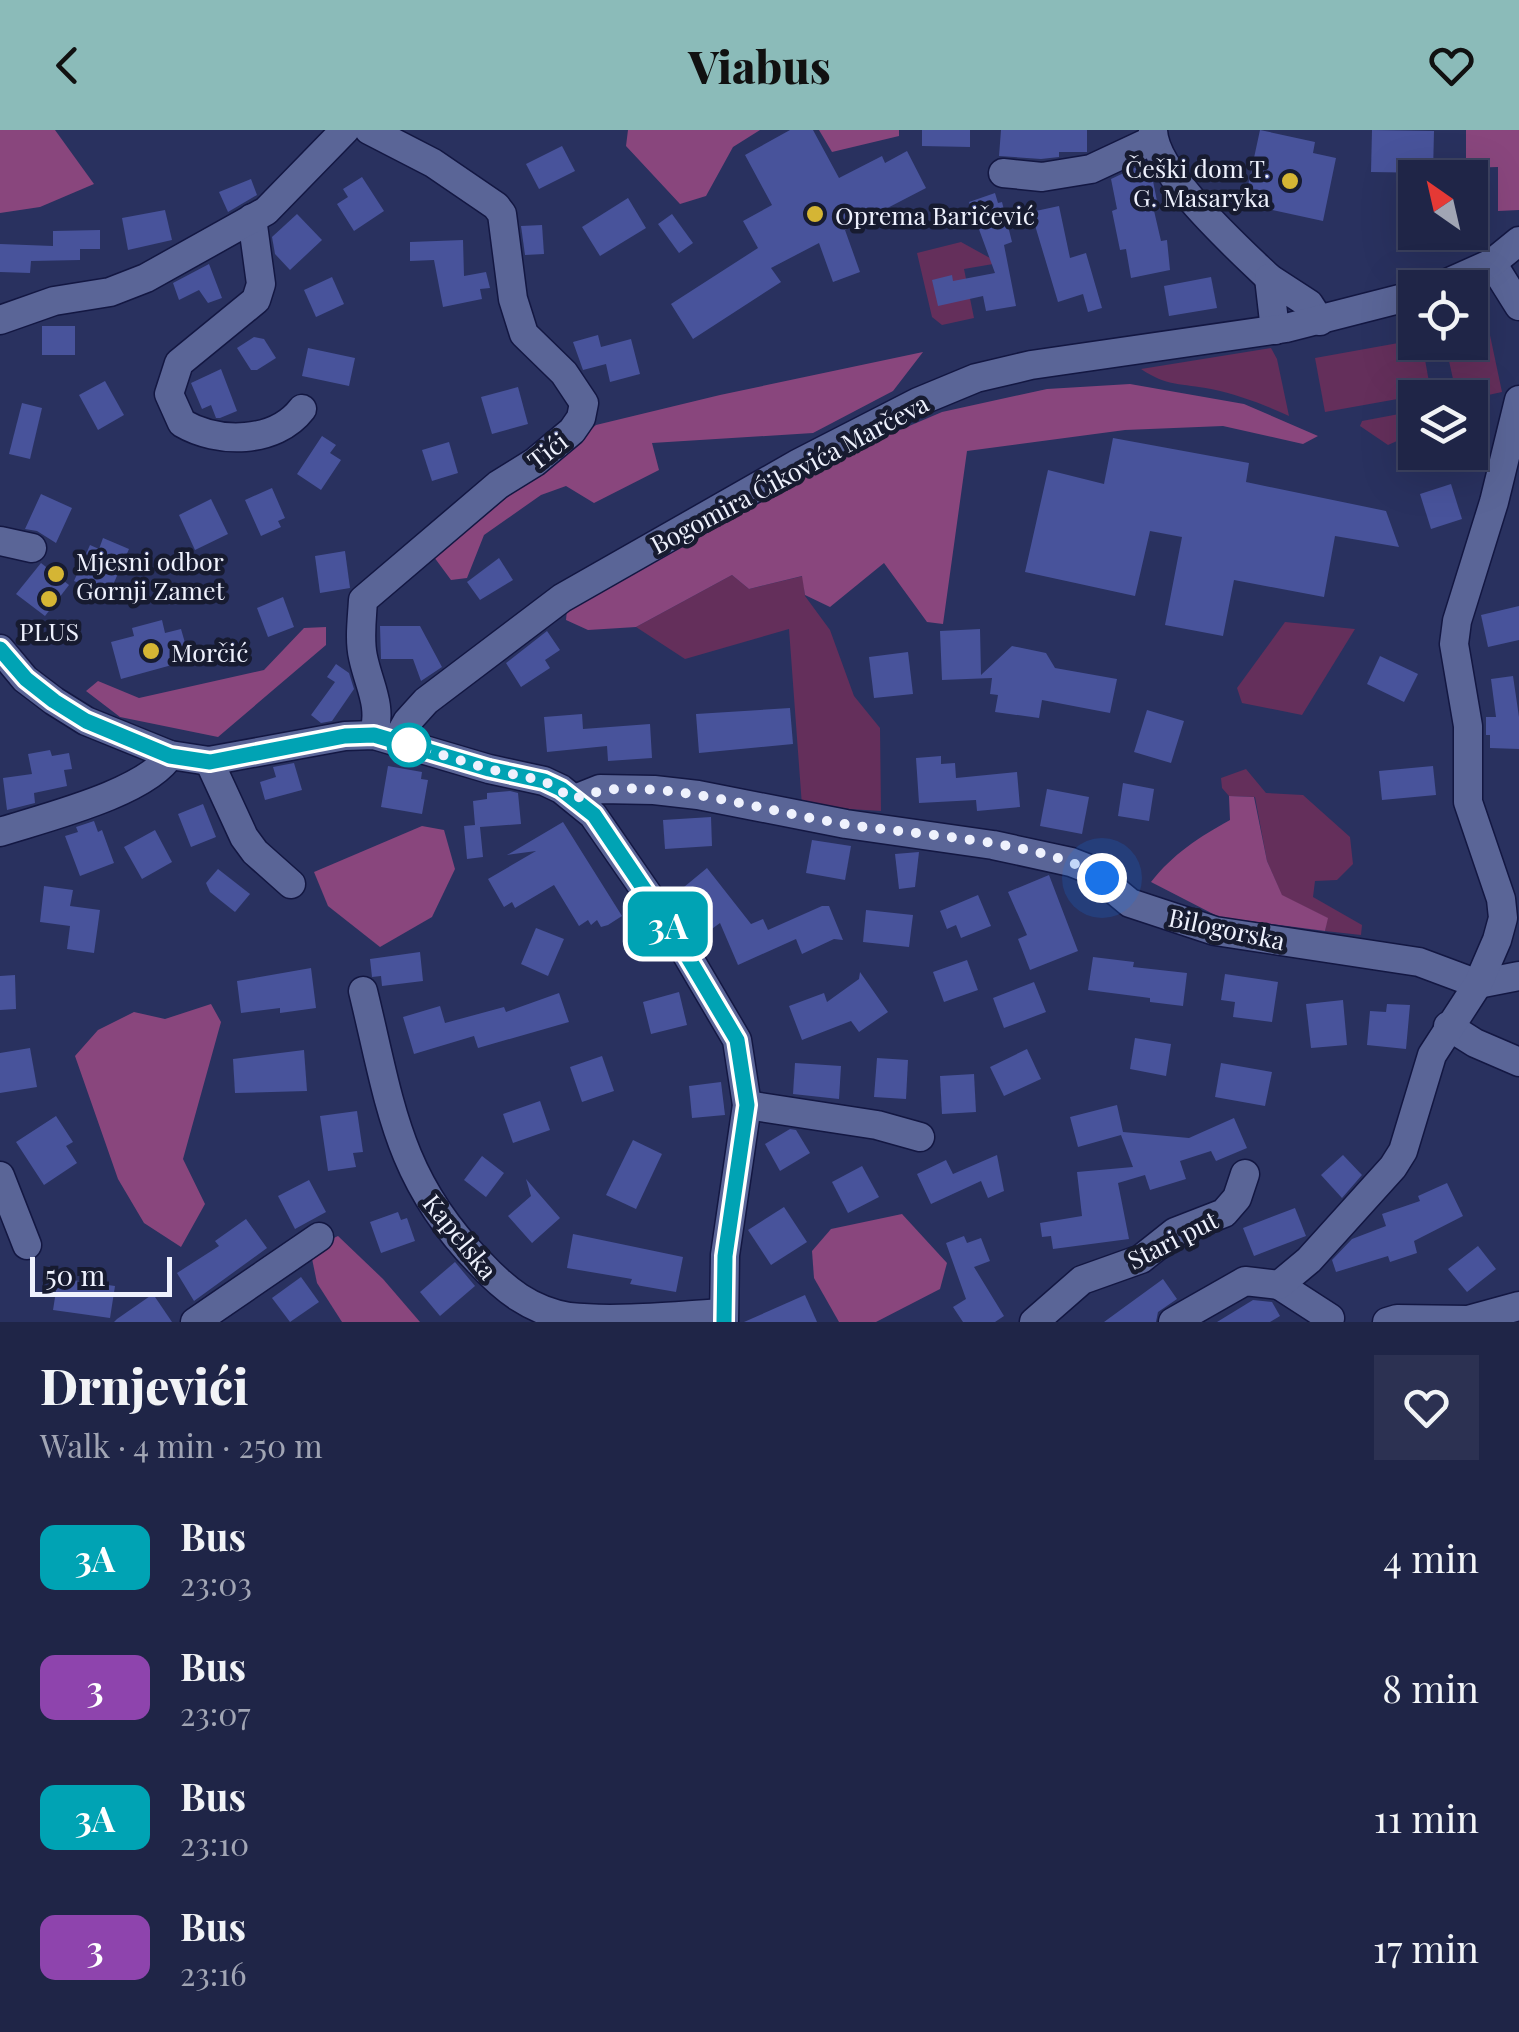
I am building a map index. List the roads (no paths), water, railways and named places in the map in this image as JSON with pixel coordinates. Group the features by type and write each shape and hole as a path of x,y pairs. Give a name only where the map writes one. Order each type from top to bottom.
{"street":[{"path":"0,320 54,301 110,292 146,278 266,210 344,130"},
{"name":"Tići","path":"369,130 433,163 496,206 502,214 512,299 524,334 564,373 584,403 572,432 498,485 363,600 363,657 383,728"},
{"path":"1003,173 1042,177 1091,168 1153,135 1174,177 1205,216 1269,278 1309,304 1320,322"},
{"path":"252,218 261,284 256,300 179,364 169,394 182,423 214,436 250,436 282,429 302,410"},
{"path":"1476,270 1519,242"},
{"path":"1492,263 1519,306"},
{"path":"1269,278 1275,330"},
{"name":"Bogomira Ćikovića Marčeva","path":"383,728 389,712 424,703 585,584 799,462 918,402 976,378 1030,365 1275,330 1398,300"},
{"path":"1279,1285 1308,1260 1393,1167 1411,1129 1432,1055 1478,984 1503,918 1501,899 1468,802 1468,726 1454,644 1461,606 1506,506 1519,400"},
{"path":"0,541 32,548"},
{"path":"0,650 26,679 86,721 170,756 210,762 383,728 432,753 544,781 594,815 727,1018 742,1061 747,1105 725,1256 723,1318"},
{"path":"0,832 140,783 162,768 170,756"},
{"path":"210,762 244,838 291,884"},
{"name":"Bilogorska","path":"574,799 600,789 668,791 1052,857 1089,869 1130,903 1194,925 1255,939 1419,962 1478,984"},
{"path":"1478,984 1519,976"},
{"name":"Kapelska","path":"363,991 400,1144 434,1210 466,1250 519,1299 544,1312 577,1320 723,1318"},
{"path":"1448,1026 1519,1062"},
{"path":"747,1105 878,1125 920,1136"},
{"name":"Stari put","path":"1034,1322 1082,1280 1141,1258 1175,1232 1224,1213 1238,1198 1245,1174"},
{"path":"0,1176 27,1245"},
{"path":"195,1322 319,1237"},
{"path":"1173,1322 1245,1281 1279,1285 1332,1321"},
{"path":"1386,1322 1468,1320 1519,1306"}],"place":[{"name":"Češki dom T. G. Masaryka","path":"1290,181"},
{"name":"Oprema Baričević","path":"815,214"},
{"name":"Mjesni odbor Gornji Zamet","path":"56,574"},
{"name":"PLUS","path":"49,599"},
{"name":"Morčić","path":"151,651"}]}
